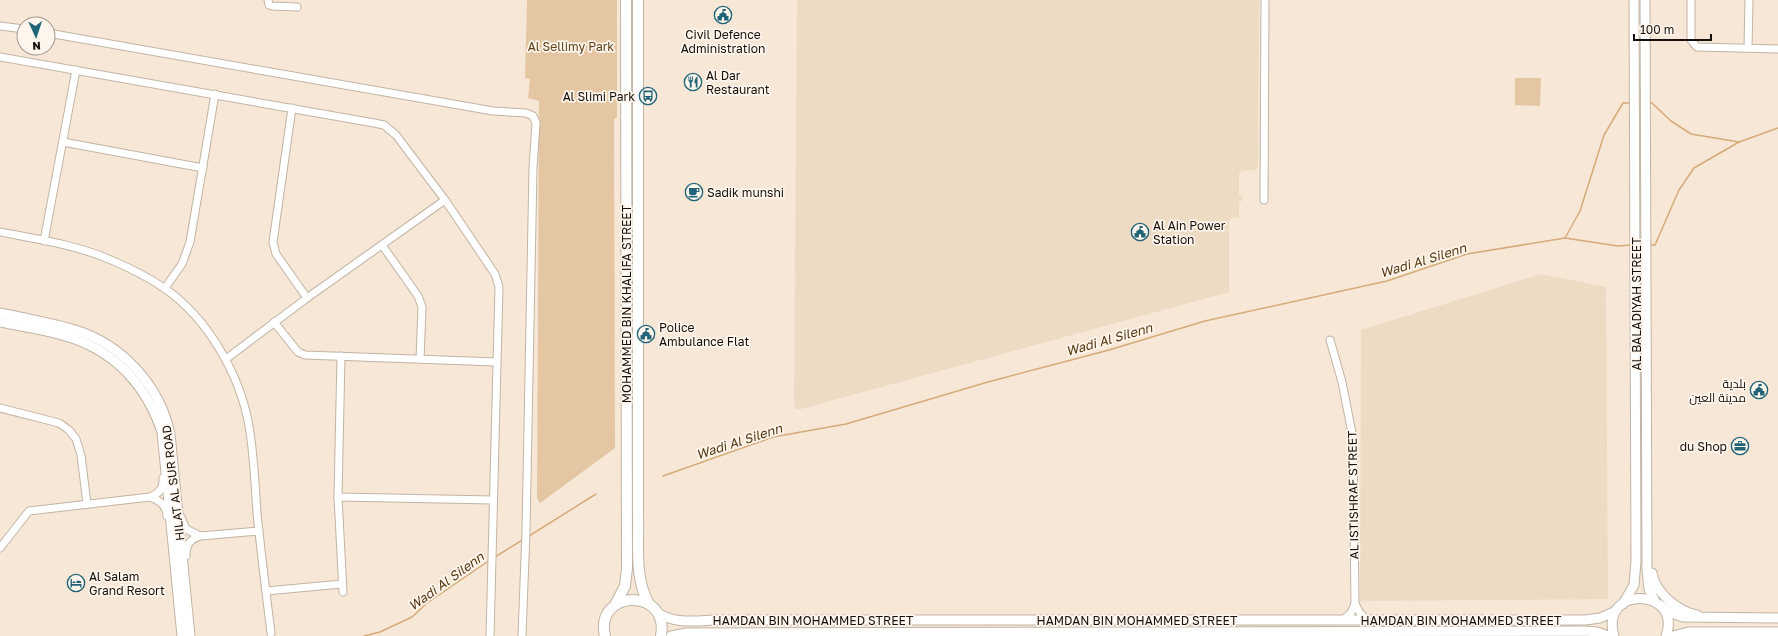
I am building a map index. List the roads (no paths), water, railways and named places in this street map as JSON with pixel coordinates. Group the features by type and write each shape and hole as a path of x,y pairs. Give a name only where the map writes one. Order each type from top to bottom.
{"highway":[{"name":"MOHAMMED BIN KHALIFA STREET","path":"605,636 605,620 607,614 615,605 625,586 627,568 626,0"},
{"name":"MOHAMMED BIN KHALIFA STREET","path":"638,0 639,564 640,583 649,604"},
{"path":"615,605 632,599 644,601 649,604 658,613 662,625 661,636"}],"main road":[{"name":"AL BALADIYAH STREET","path":"1623,604 1634,585 1636,572 1634,0"},
{"name":"AL BALADIYAH STREET","path":"1645,0 1647,576 1650,590 1668,619 1666,636"},
{"name":"HILAT AL SUR ROAD","path":"0,312 76,330 106,344 133,365 154,394 167,423 190,636"},
{"name":"HILAT AL SUR ROAD","path":"0,322 72,338 112,358 130,375 144,392 156,414 162,432 182,636"},
{"path":"1647,547 1653,581 1661,592 1682,610 1710,618"},
{"path":"1614,636 1612,624 1616,611 1623,604 1635,598 1642,598 1658,603 1672,613 1683,618 1778,618"},
{"name":"HAMDAN BIN MOHAMMED STREET","path":"658,613 671,620 687,622 714,620 1585,620 1600,618 1616,611"},
{"name":"HAMDAN BIN MOHAMMED STREET","path":"671,636 687,633 1467,634 1591,632 1608,636"},
{"path":"1673,636 1688,632 1778,632"},
{"path":"1692,636 1704,632"}],"street":[{"path":"268,0 269,5 272,6 297,7"},
{"path":"1264,200 1265,0"},
{"path":"1691,0 1691,38 1695,46 1699,48 1778,49"},
{"path":"1748,0 1748,48"},
{"path":"0,26 16,28"},
{"path":"56,35 493,111 526,113 533,116 536,127 533,168 526,531 522,636"},
{"path":"0,57 374,123 384,125 391,130 444,200 498,280 493,564 490,636"},
{"path":"44,241 76,70"},
{"path":"165,288 187,256 215,94"},
{"path":"292,108 273,242 276,254 307,298"},
{"path":"63,142 203,168"},
{"path":"226,358 444,200"},
{"path":"0,232 44,241 110,259 141,274 165,288 184,303 226,358 238,384 249,426 271,633"},
{"path":"382,245 418,296 422,307 420,359"},
{"path":"274,322 298,352 305,355 496,362"},
{"name":"AL ISTISHRAF STREET","path":"1330,340 1343,388 1353,438 1355,604"},
{"path":"341,356 338,497 343,592"},
{"path":"0,408 59,423 69,430 76,439 81,455 87,504"},
{"path":"0,548 29,511 150,497 156,494 163,485 164,458"},
{"path":"150,497 160,501 166,508 171,534"},
{"path":"338,497 493,500"},
{"path":"176,499 183,525 186,529 200,536"},
{"path":"184,574 186,547 193,538 200,536 259,531"},
{"path":"266,591 342,584"},
{"path":"1355,604 1360,613 1367,620"},
{"path":"1343,620 1351,613 1355,604"}],"waterway":[{"name":"Wadi Al Silenn","path":"1565,238 1580,211 1604,135 1623,103 1631,103"},
{"name":"Wadi Al Silenn","path":"1649,103 1652,103 1671,121 1691,134 1739,142"},
{"name":"Wadi Al Silenn","path":"1648,245 1655,245 1679,190 1694,168 1739,142 1778,128"},
{"name":"Wadi Al Silenn","path":"663,476 773,437 846,424 988,382 1109,350 1205,321 1387,281 1467,254 1565,238 1618,246 1631,245"},
{"name":"Wadi Al Silenn","path":"529,536 596,494"},
{"name":"Wadi Al Silenn","path":"495,557 524,539"},
{"name":"Wadi Al Silenn","path":"364,636 380,632 412,617 427,603 490,560"}],"place":[{"name":"Civil Defence Administration","path":"723,15"},
{"name":"Al Dar Restaurant","path":"693,82"},
{"name":"Al Slimi Park","path":"648,96"},
{"name":"Sadik munshi","path":"694,192"},
{"name":"Al Ain Power Station","path":"1140,232"},
{"name":"Police Ambulance Flat","path":"646,334"},
{"name":"بلدية مدينة العين","path":"1759,390"},
{"name":"du Shop","path":"1740,446"},
{"name":"Al Salam Grand Resort","path":"76,583"}],"park label":[{"name":"Al Sellimy Park","path":"571,46"}]}
